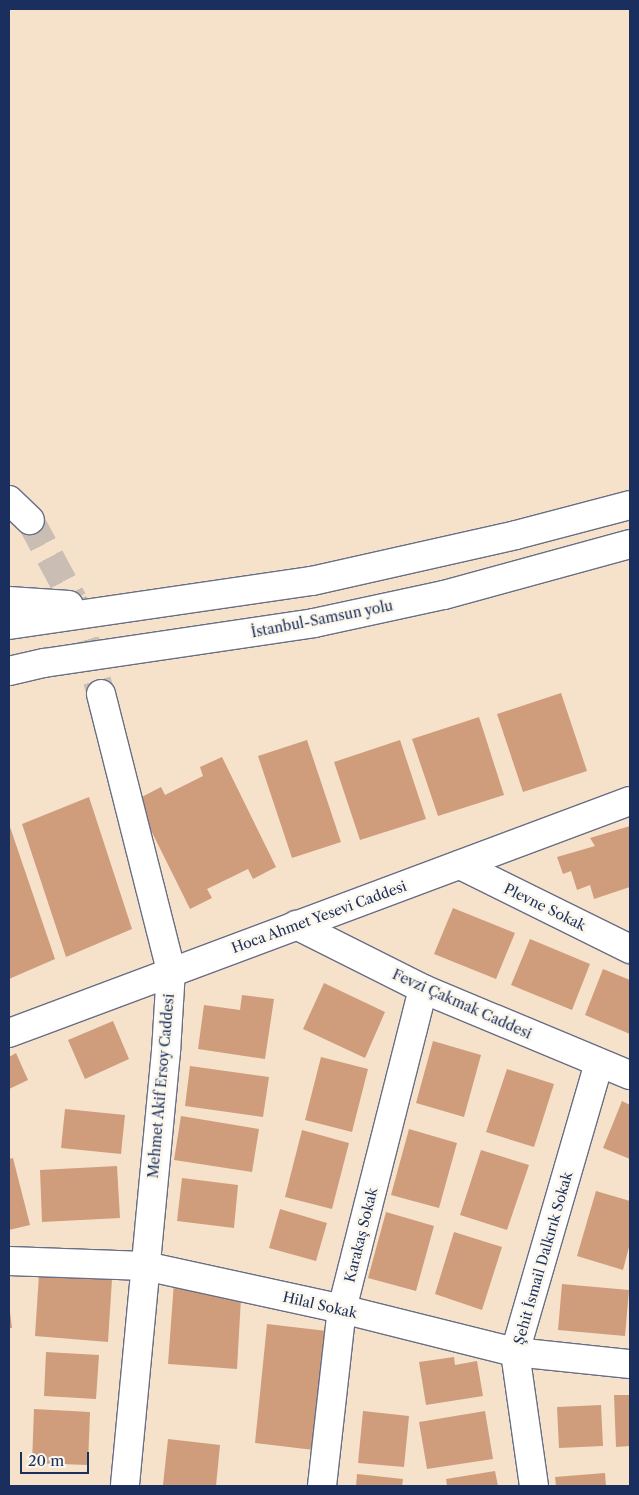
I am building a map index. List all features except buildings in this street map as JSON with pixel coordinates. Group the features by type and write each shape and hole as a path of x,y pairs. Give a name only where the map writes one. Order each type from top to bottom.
{"main road":[{"path":"9,500 30,520"},
{"path":"9,625 312,581 516,535 630,504"},
{"name":"İstanbul-Samsun yolu","path":"9,671 44,663 314,623 444,595 630,544"},
{"path":"9,601 125,608"},
{"path":"9,686 44,663"},
{"name":"Mehmet Akif Ersoy Caddesi","path":"101,694 171,970 166,1051 144,1266 125,1486"},
{"name":"Hoca Ahmet Yesevi Caddesi","path":"9,1032 171,970 630,801"},
{"name":"Plevne Sokak","path":"460,865 630,948"},
{"name":"Fevzi Çakmak Caddesi","path":"296,925 423,989 630,1075"},
{"name":"Karakaş Sokak","path":"322,1486 342,1309 423,989"},
{"name":"Şehit İsmail Dalkırık Sokak","path":"534,1486 515,1352 599,1063"},
{"name":"Hilal Sokak","path":"9,1261 144,1266 342,1309 515,1352 630,1364"}],"tunnel":[{"path":"30,520 73,600 101,694"}]}
